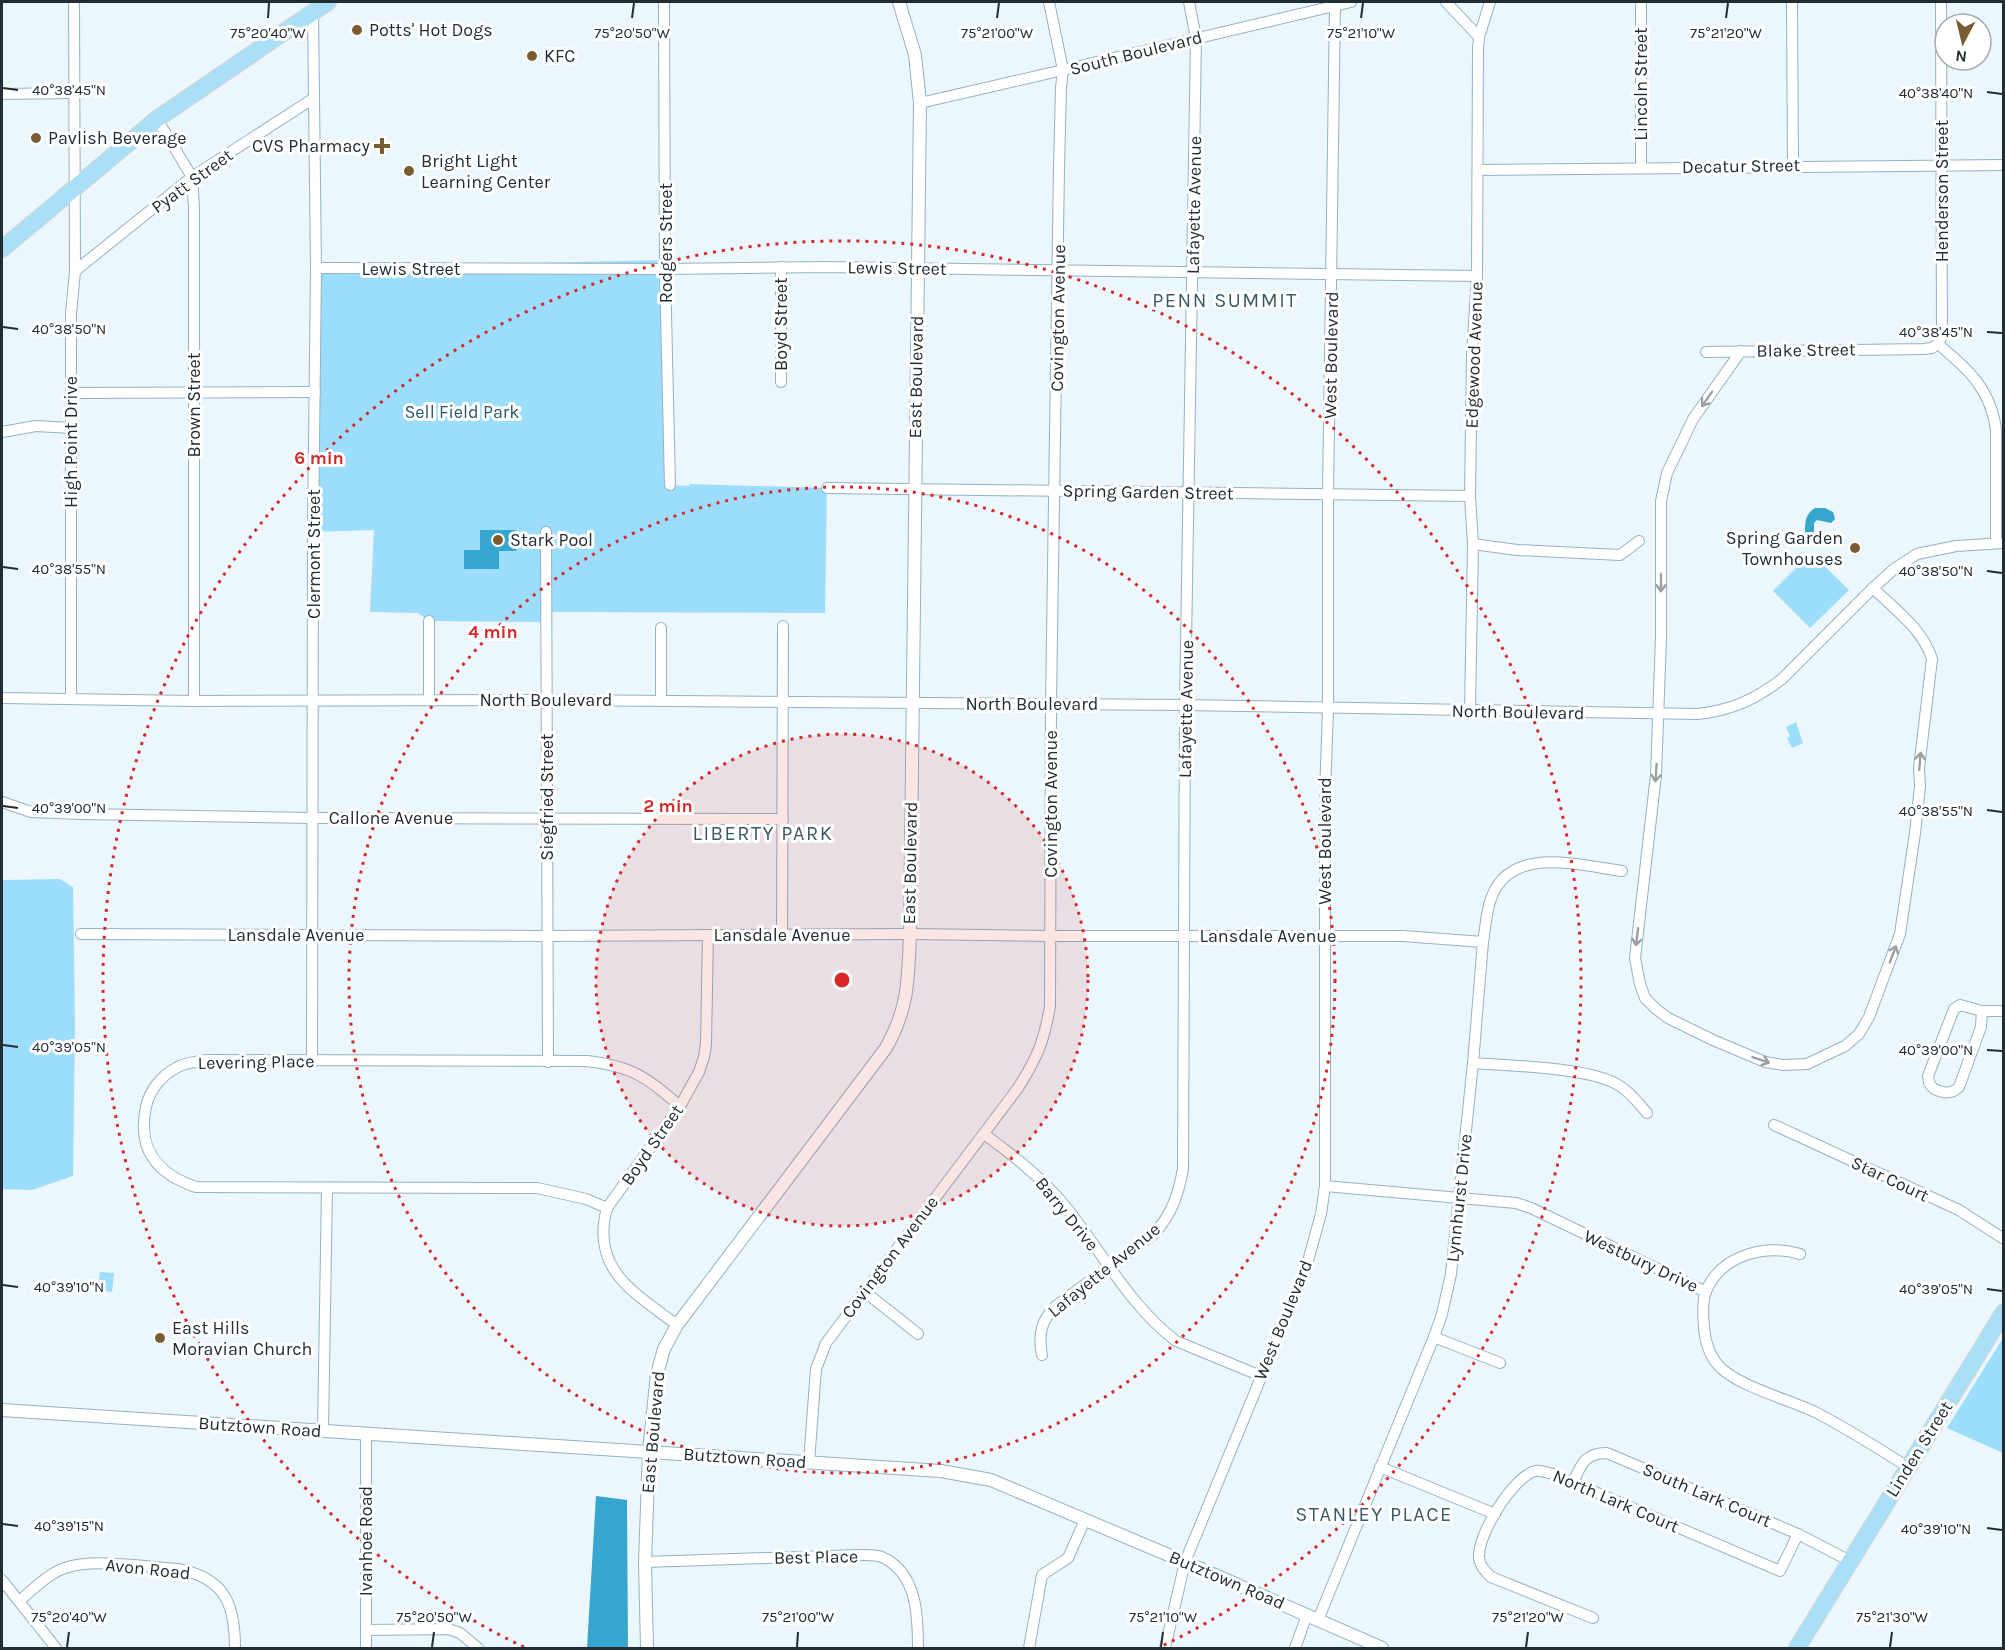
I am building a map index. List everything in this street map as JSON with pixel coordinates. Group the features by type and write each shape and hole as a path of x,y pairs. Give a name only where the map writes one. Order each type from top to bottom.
{"main road":[{"path":"2,249 157,119 313,5 328,2"},
{"name":"Linden Street","path":"1797,1648 2004,1312"}],"street":[{"name":"High Point Drive","path":"71,698 71,314 75,271 74,2"},
{"name":"Rodgers Street","path":"664,2 665,269 670,485"},
{"name":"East Boulevard","path":"647,1648 645,1562 649,1451 657,1374 664,1348 677,1325 886,1048 898,1027 908,992 920,102 915,55 899,2"},
{"name":"Covington Avenue","path":"809,1462 816,1369 826,1343 1023,1081 1037,1058 1043,1042 1050,1006 1051,704 1059,167 1061,88 1064,70 1049,2"},
{"name":"Lafayette Avenue","path":"1042,1355 1040,1335 1046,1317 1057,1305 1154,1234 1171,1211 1180,1189 1184,1150 1185,705 1196,38 1189,2"},
{"name":"South Boulevard","path":"920,102 1351,2"},
{"path":"1446,2 1479,37"},
{"name":"Edgewood Avenue","path":"1470,711 1473,544 1470,496 1472,355 1477,276 1479,37 1490,2"},
{"name":"Lincoln Street","path":"1641,2 1641,167"},
{"path":"1792,2 1792,166"},
{"name":"Henderson Street","path":"1938,344 1942,336 1941,2"},
{"name":"Clermont Street","path":"312,1060 316,268 313,5"},
{"name":"West Boulevard","path":"1165,1648 1185,1562 1306,1268 1321,1214 1325,1186 1325,795 1328,709 1328,494 1335,5"},
{"path":"2,94 73,93"},
{"name":"Pyatt Street","path":"75,271 192,177 314,98"},
{"name":"Brown Street","path":"157,119 192,177 194,207 194,700"},
{"name":"Decatur Street","path":"1478,170 2004,165"},
{"name":"Lewis Street","path":"316,268 781,267 1477,276"},
{"name":"Boyd Street","path":"781,267 781,382"},
{"path":"1938,344 1977,380 1994,416 2000,543"},
{"name":"Blake Street","path":"1706,352 1924,349 1938,344"},
{"name":"Blake Street","path":"1741,351 1693,419 1667,473 1661,501 1661,621 1656,775 1635,947 1636,970 1646,998 1668,1018 1765,1062 1795,1066 1806,1064 1828,1055 1859,1034 1869,1017 1900,934 1920,786 1919,768 1932,659 1921,635 1873,588"},
{"path":"72,393 315,392"},
{"path":"2,432 36,426 71,428"},
{"name":"Spring Garden Street","path":"826,488 1470,496"},
{"name":"Siegfried Street","path":"546,532 548,1062"},
{"path":"1473,544 1517,550 1620,555 1639,541"},
{"name":"North Boulevard","path":"2,698 783,701 1698,714 1735,708 1767,690 1782,679 1873,588 1894,569 1917,554 1956,546 2000,543"},
{"path":"429,621 429,700"},
{"path":"782,935 783,626"},
{"path":"661,628 661,701"},
{"name":"Callone Avenue","path":"2,802 31,812 313,818 783,819"},
{"name":"Lynnhurst Drive","path":"1294,1648 1312,1617 1380,1467 1442,1314 1451,1274 1483,942 1489,904 1498,886 1514,870 1541,862 1622,871"},
{"name":"Lansdale Avenue","path":"81,934 1403,936 1483,942"},
{"name":"Boyd Street","path":"677,1325 625,1285 610,1266 604,1241 603,1223 607,1208 695,1082 705,1057 708,935"},
{"path":"1982,1011 1981,1027 1959,1087 1948,1093 1934,1089 1929,1083 1928,1076 1954,1009 1960,1005 1982,1011 2004,1011"},
{"name":"Levering Place","path":"607,1208 586,1199 537,1188 196,1187 175,1179 159,1165 145,1145 143,1131 147,1100 153,1090 176,1067 207,1060 587,1061 628,1069 651,1081 680,1106"},
{"path":"1473,1063 1579,1072 1600,1077 1621,1086 1647,1113"},
{"name":"Star Court","path":"1774,1125 1959,1210 2004,1239"},
{"name":"Barry Drive","path":"984,1134 1031,1169 1045,1183 1067,1208 1108,1267 1150,1318 1176,1341 1261,1376"},
{"name":"Westbury Drive","path":"1325,1186 1503,1201 1530,1208 1706,1292 1703,1308 1704,1333 1708,1348 1718,1366 1740,1381 1842,1426 1908,1467"},
{"path":"322,1431 327,1189"},
{"path":"1706,1292 1722,1270 1750,1253 1770,1249 1800,1254"},
{"path":"864,1291 918,1334"},
{"path":"1434,1337 1500,1363"},
{"name":"Butztown Road","path":"2,1410 649,1451 941,1471 966,1475 991,1480 1382,1648"},
{"name":"Ivanhoe Road","path":"366,1434 366,1648"},
{"name":"South Lark Court","path":"1574,1483 1583,1462 1596,1453 1607,1453 1798,1534 1850,1561"},
{"path":"1380,1467 1495,1514"},
{"name":"North Lark Court","path":"1593,1618 1491,1577 1480,1565 1480,1548 1495,1514 1512,1487 1528,1474 1538,1470 1574,1483 1780,1571 1798,1534"},
{"path":"1029,1648 1042,1575 1068,1558 1086,1520"},
{"name":"Best Place","path":"645,1562 880,1556 895,1567 910,1584 916,1607 918,1648"},
{"name":"Avon Road","path":"19,1601 51,1575 65,1568 84,1564 178,1569 192,1572 211,1581 226,1596 235,1626 236,1648"},
{"path":"2,1580 56,1648"},
{"path":"366,1630 448,1629 460,1633 478,1648"}],"green space":[{"name":"Sell Field Park","path":"665,260 670,485 827,488 825,613 546,612 545,622 429,621 418,613 370,612 374,530 313,532 316,268"},
{"path":"1811,553 1849,590 1810,628 1773,591"},
{"path":"1796,722 1803,743 1792,748 1787,738 1790,736 1786,727"},
{"path":"60,879 73,887 75,1023 73,1176 32,1190 2,1189 2,880"},
{"path":"100,1272 114,1273 112,1292 98,1290"},
{"path":"2003,1338 2003,1453 1947,1428"}],"shaded area":[{"path":"1815,508 1825,508 1833,512 1835,519 1831,523 1817,520 1814,523 1814,533 1805,533 1806,519"},
{"name":"Stark Pool","path":"480,530 516,530 516,551 499,551 499,569 464,569 464,550 480,550"},
{"path":"596,1496 627,1500 628,1648 587,1648"}],"place":[{"name":"Potts' Hot Dogs","path":"357,30"},
{"name":"KFC","path":"532,56"},
{"name":"Pavlish Beverage","path":"36,138"},
{"name":"CVS Pharmacy","path":"382,146"},
{"name":"Bright Light Learning Center","path":"409,171"},
{"name":"Stark Pool","path":"498,540"},
{"name":"Spring Garden Townhouses","path":"1855,548"},
{"name":"East Hills Moravian Church","path":"160,1338"}],"district":[{"name":"PENN SUMMIT","path":"1225,300"},
{"name":"LIBERTY PARK","path":"763,833"},
{"name":"STANLEY PLACE","path":"1374,1514"}]}
